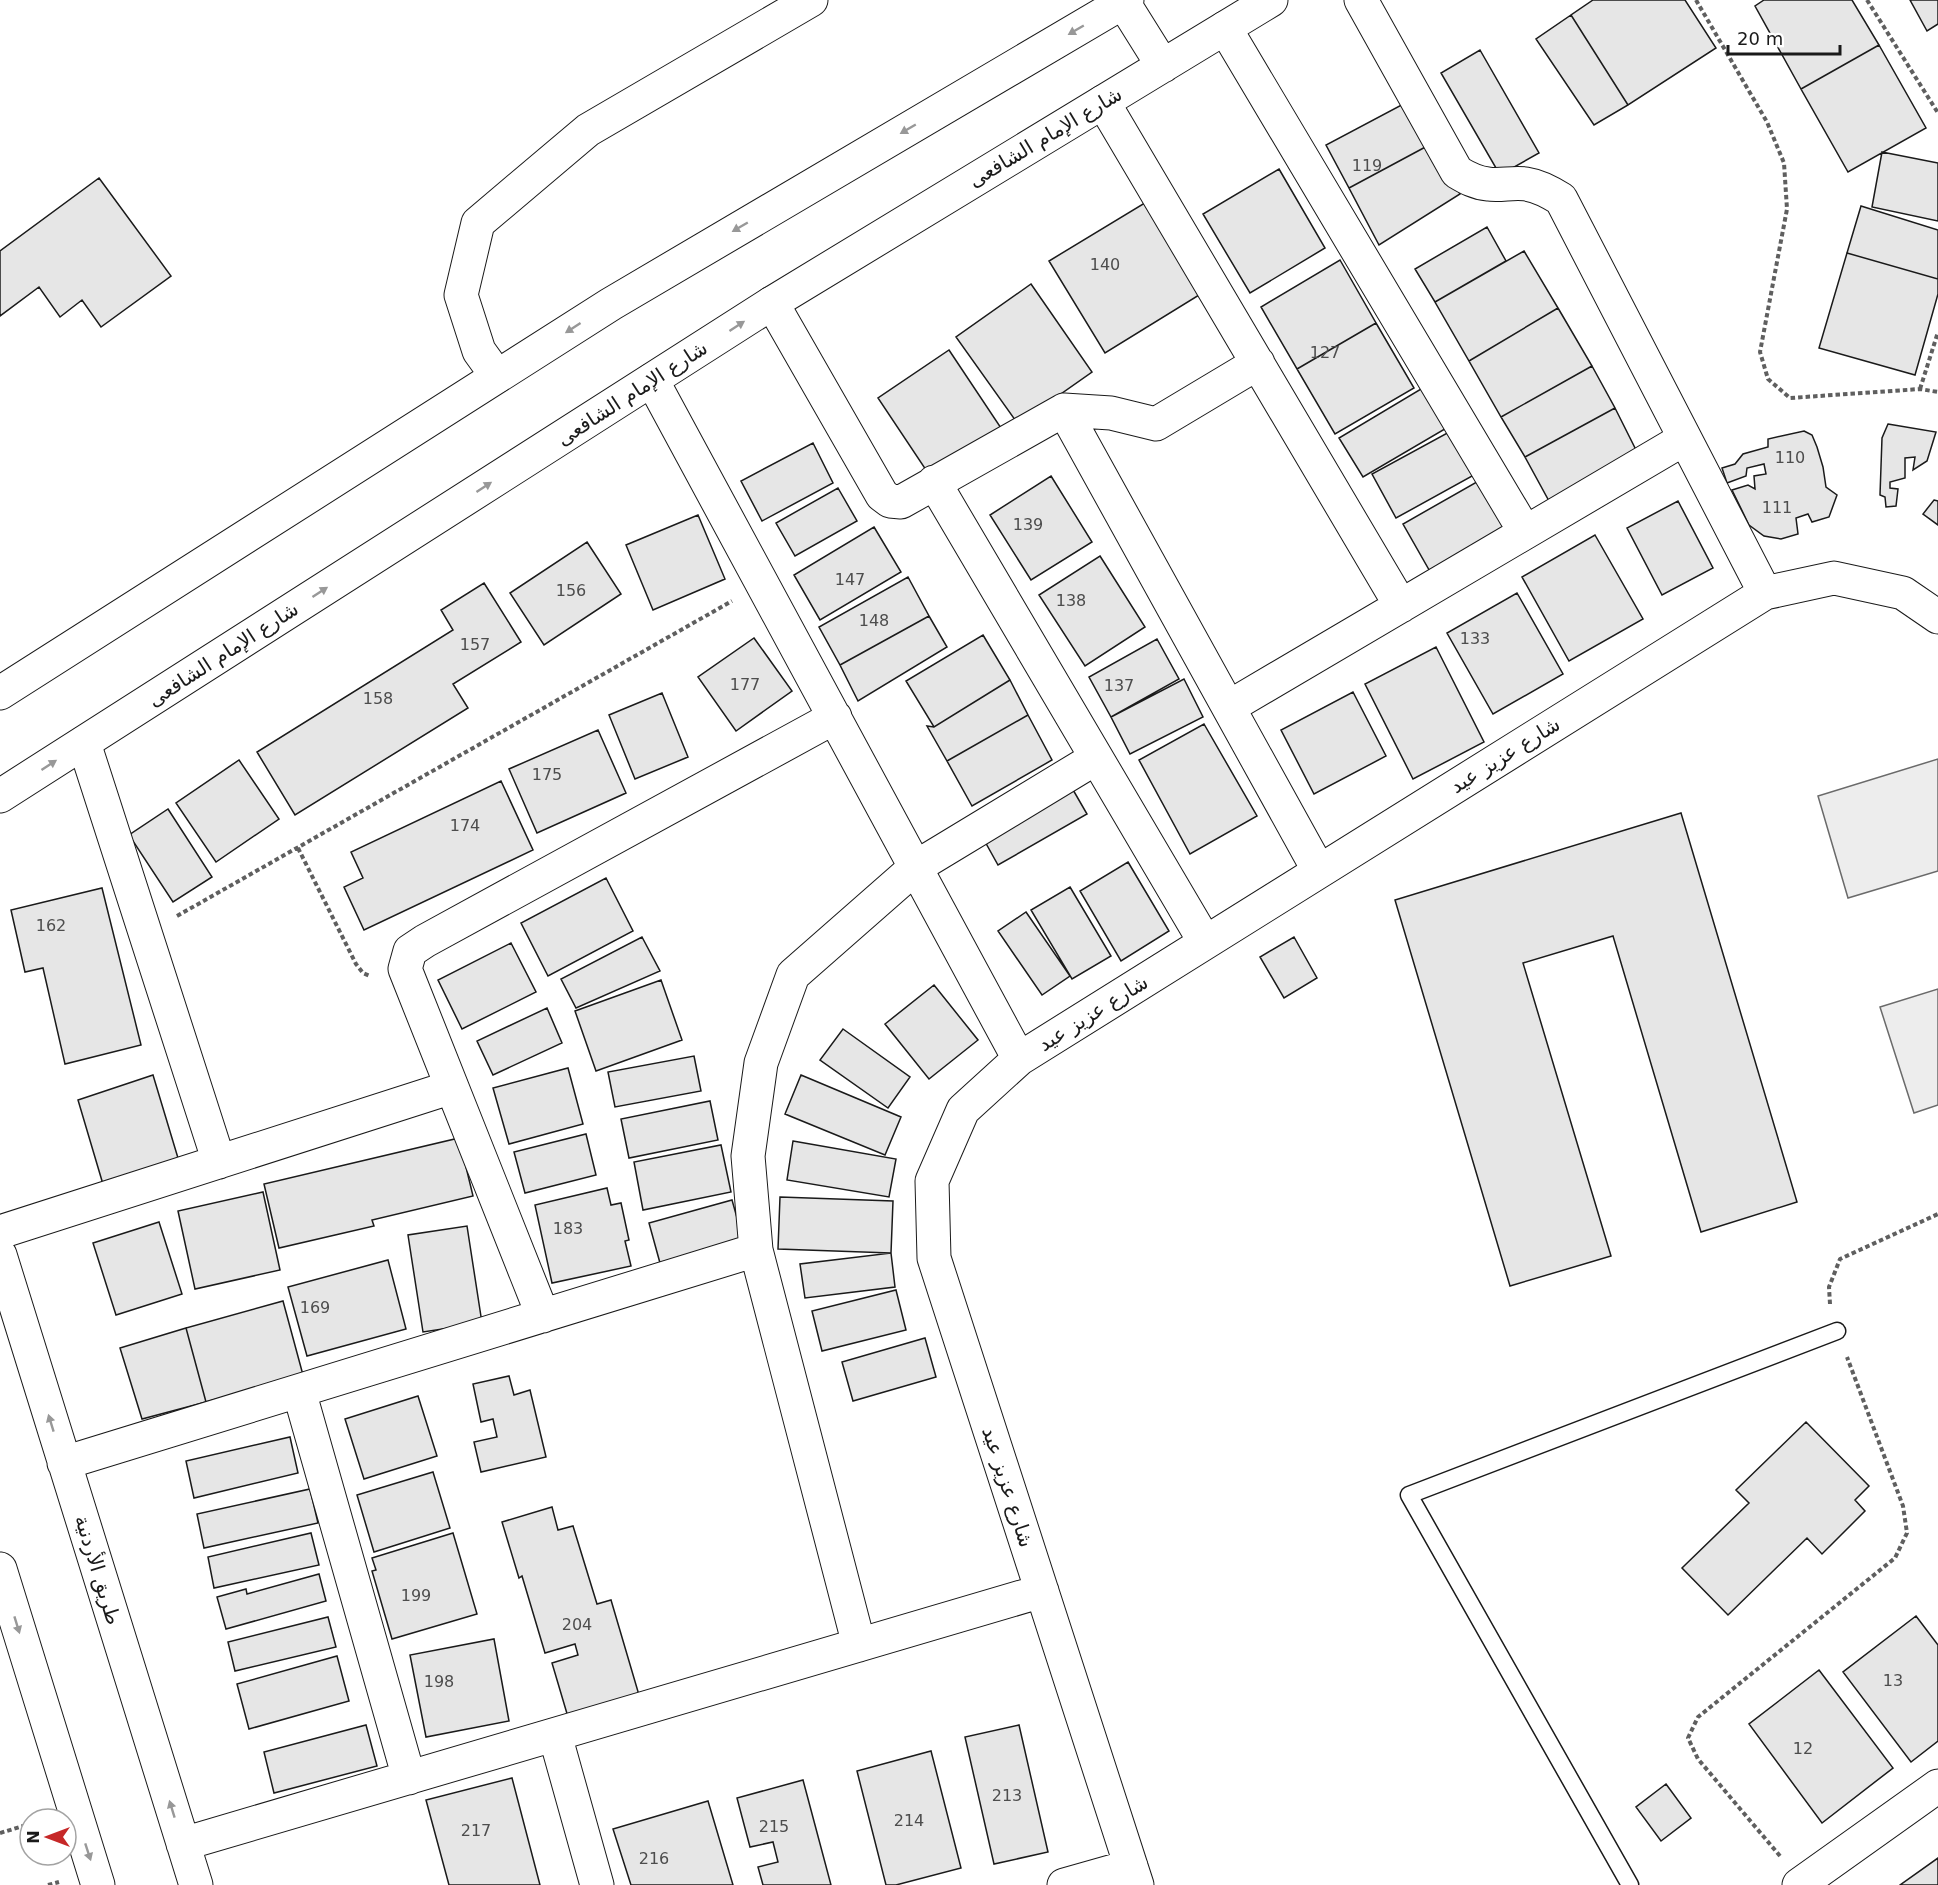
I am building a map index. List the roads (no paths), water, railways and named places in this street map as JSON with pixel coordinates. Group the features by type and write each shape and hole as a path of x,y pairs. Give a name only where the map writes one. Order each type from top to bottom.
{"street":[{"path":"498,376 479,351 461,295 478,223 588,130 811,0"},
{"name":"شارع الإمام الشافعى","path":"0,796 772,303 1271,0"},
{"path":"1361,0 1457,172 1473,181 1490,185 1526,184 1544,189 1561,199 1765,593"},
{"path":"0,693 611,304 1125,1 1163,66"},
{"path":"1225,28 1525,532"},
{"path":"1103,102 1401,606"},
{"path":"772,303 882,495 890,501 901,502 1064,410 1111,413 1156,424 1258,363"},
{"path":"652,380 1019,1059"},
{"path":"1064,410 1319,871"},
{"path":"1229,707 1684,438"},
{"path":"934,482 1205,942"},
{"name":"شارع عزيز عيد","path":"1134,1876 934,1258 932,1181 963,1110 1019,1059 1765,593 1834,578 1903,593 1938,617"},
{"path":"543,1316 405,969 410,951 425,940 835,717"},
{"path":"84,743 219,1162"},
{"path":"859,1645 756,1250 748,1156 761,1063 793,975 916,867 1096,758"},
{"path":"0,1232 452,1087"},
{"path":"64,1463 756,1250"},
{"name":"طريق الأردنية","path":"0,1255 196,1885"},
{"path":"299,1391 409,1778"},
{"path":"0,1569 98,1885"},
{"path":"183,1844 1042,1591"},
{"path":"555,1735 597,1885"},
{"path":"1800,1883 1938,1786"},
{"path":"1064,1885 1134,1876"}],"lane":[{"path":"1630,1885 1409,1496 1837,1331"}]}
